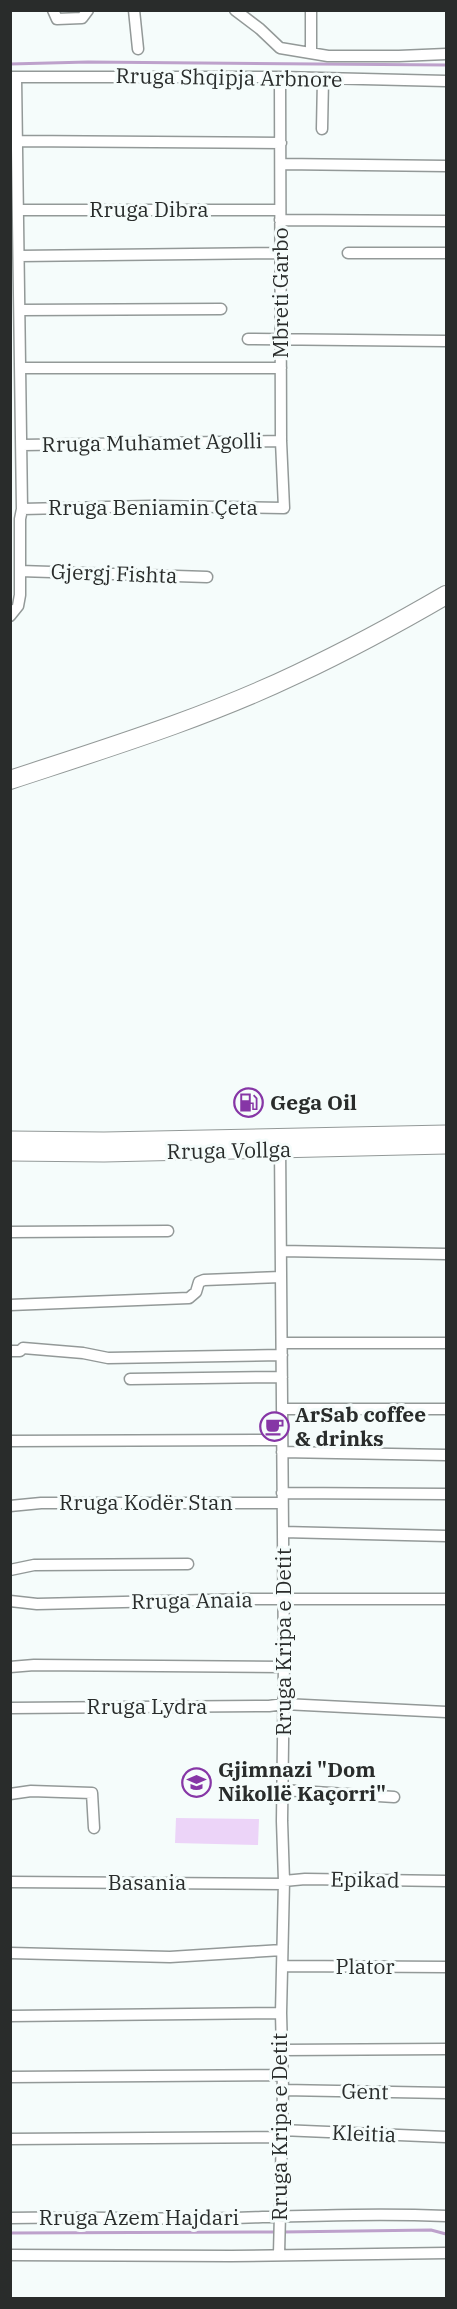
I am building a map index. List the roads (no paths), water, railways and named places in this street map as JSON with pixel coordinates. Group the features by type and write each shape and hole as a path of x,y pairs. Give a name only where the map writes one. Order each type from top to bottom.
{"highway":[{"path":"10,780 152,732 274,684 375,635 447,595"},
{"path":"10,791 131,753 215,722 341,666 447,609"}],"main road":[{"name":"Rruga Vollga","path":"10,1153 104,1154 447,1133"},
{"name":"Rruga Vollga","path":"10,1139 447,1146"}],"street":[{"path":"53,10 57,19 82,18 88,10"},
{"path":"134,10 138,50"},
{"path":"235,10 280,48 328,56 447,54"},
{"path":"311,10 311,53"},
{"path":"10,616 18,606 20,571 17,515 22,445 18,141 13,77"},
{"name":"Rruga Shqipja Arbnore","path":"13,77 280,77 447,81"},
{"name":"Mbreti Garbo","path":"280,77 281,441 284,508"},
{"path":"322,79 322,129"},
{"path":"18,141 281,143"},
{"path":"281,164 447,166"},
{"name":"Rruga Dibra","path":"18,210 447,221"},
{"path":"19,256 281,253"},
{"path":"348,253 447,253"},
{"path":"20,310 221,309"},
{"path":"248,339 447,341"},
{"path":"20,368 281,368"},
{"name":"Rruga Muhamet Agolli","path":"22,445 281,441"},
{"name":"Rruga Beniamin Çeta","path":"17,515 150,506 284,508"},
{"name":"Gjergj Fishta","path":"20,571 207,577"},
{"name":"Rruga Kripa e Detit","path":"279,2254 284,2090 281,2050 284,1966 282,1950 284,1667 280,1143"},
{"path":"10,1232 168,1231"},
{"path":"281,1251 447,1254"},
{"path":"10,1305 189,1298 204,1280 281,1277"},
{"path":"282,1343 447,1343"},
{"path":"10,1351 20,1351 23,1348 83,1353 108,1358 282,1355"},
{"path":"130,1379 282,1377"},
{"path":"282,1408 447,1409"},
{"path":"10,1441 282,1446 447,1455"},
{"name":"Rruga Kodër Stan","path":"10,1506 41,1503 447,1494"},
{"path":"283,1532 447,1536"},
{"path":"10,1570 34,1565 188,1564"},
{"name":"Rruga Anaia","path":"10,1601 37,1604 447,1599"},
{"path":"10,1667 45,1665 284,1667"},
{"name":"Rruga Lydra","path":"10,1708 284,1704 447,1712"},
{"path":"283,1790 394,1797"},
{"path":"10,1794 31,1791 92,1793 94,1828"},
{"name":"Epikad","path":"284,1882 305,1879 447,1881"},
{"name":"Basania","path":"10,1882 284,1882"},
{"path":"10,1953 170,1957 282,1950"},
{"name":"Plator","path":"284,1966 447,1968"},
{"path":"10,2016 281,2013"},
{"path":"281,2050 308,2052 447,2049"},
{"path":"10,2077 282,2076"},
{"name":"Gent","path":"284,2090 447,2093"},
{"name":"Kleitia","path":"10,2139 281,2134 447,2137"},
{"name":"Rruga Azem Hajdari","path":"10,2218 447,2216"},
{"name":"Rruga Azem Hajdari","path":"10,2255 231,2256 447,2253"}],"waterway":[{"path":"10,64 88,62 446,65"},
{"path":"282,2232 431,2230 446,2234"},
{"path":"10,2233 276,2232"}],"place":[{"name":"Gega Oil","path":"249,1103"},
{"name":"ArSab coffee & drinks","path":"274,1427"},
{"name":"Gjimnazi \"Dom Nikollë Kaçorri\"","path":"197,1782"}]}
